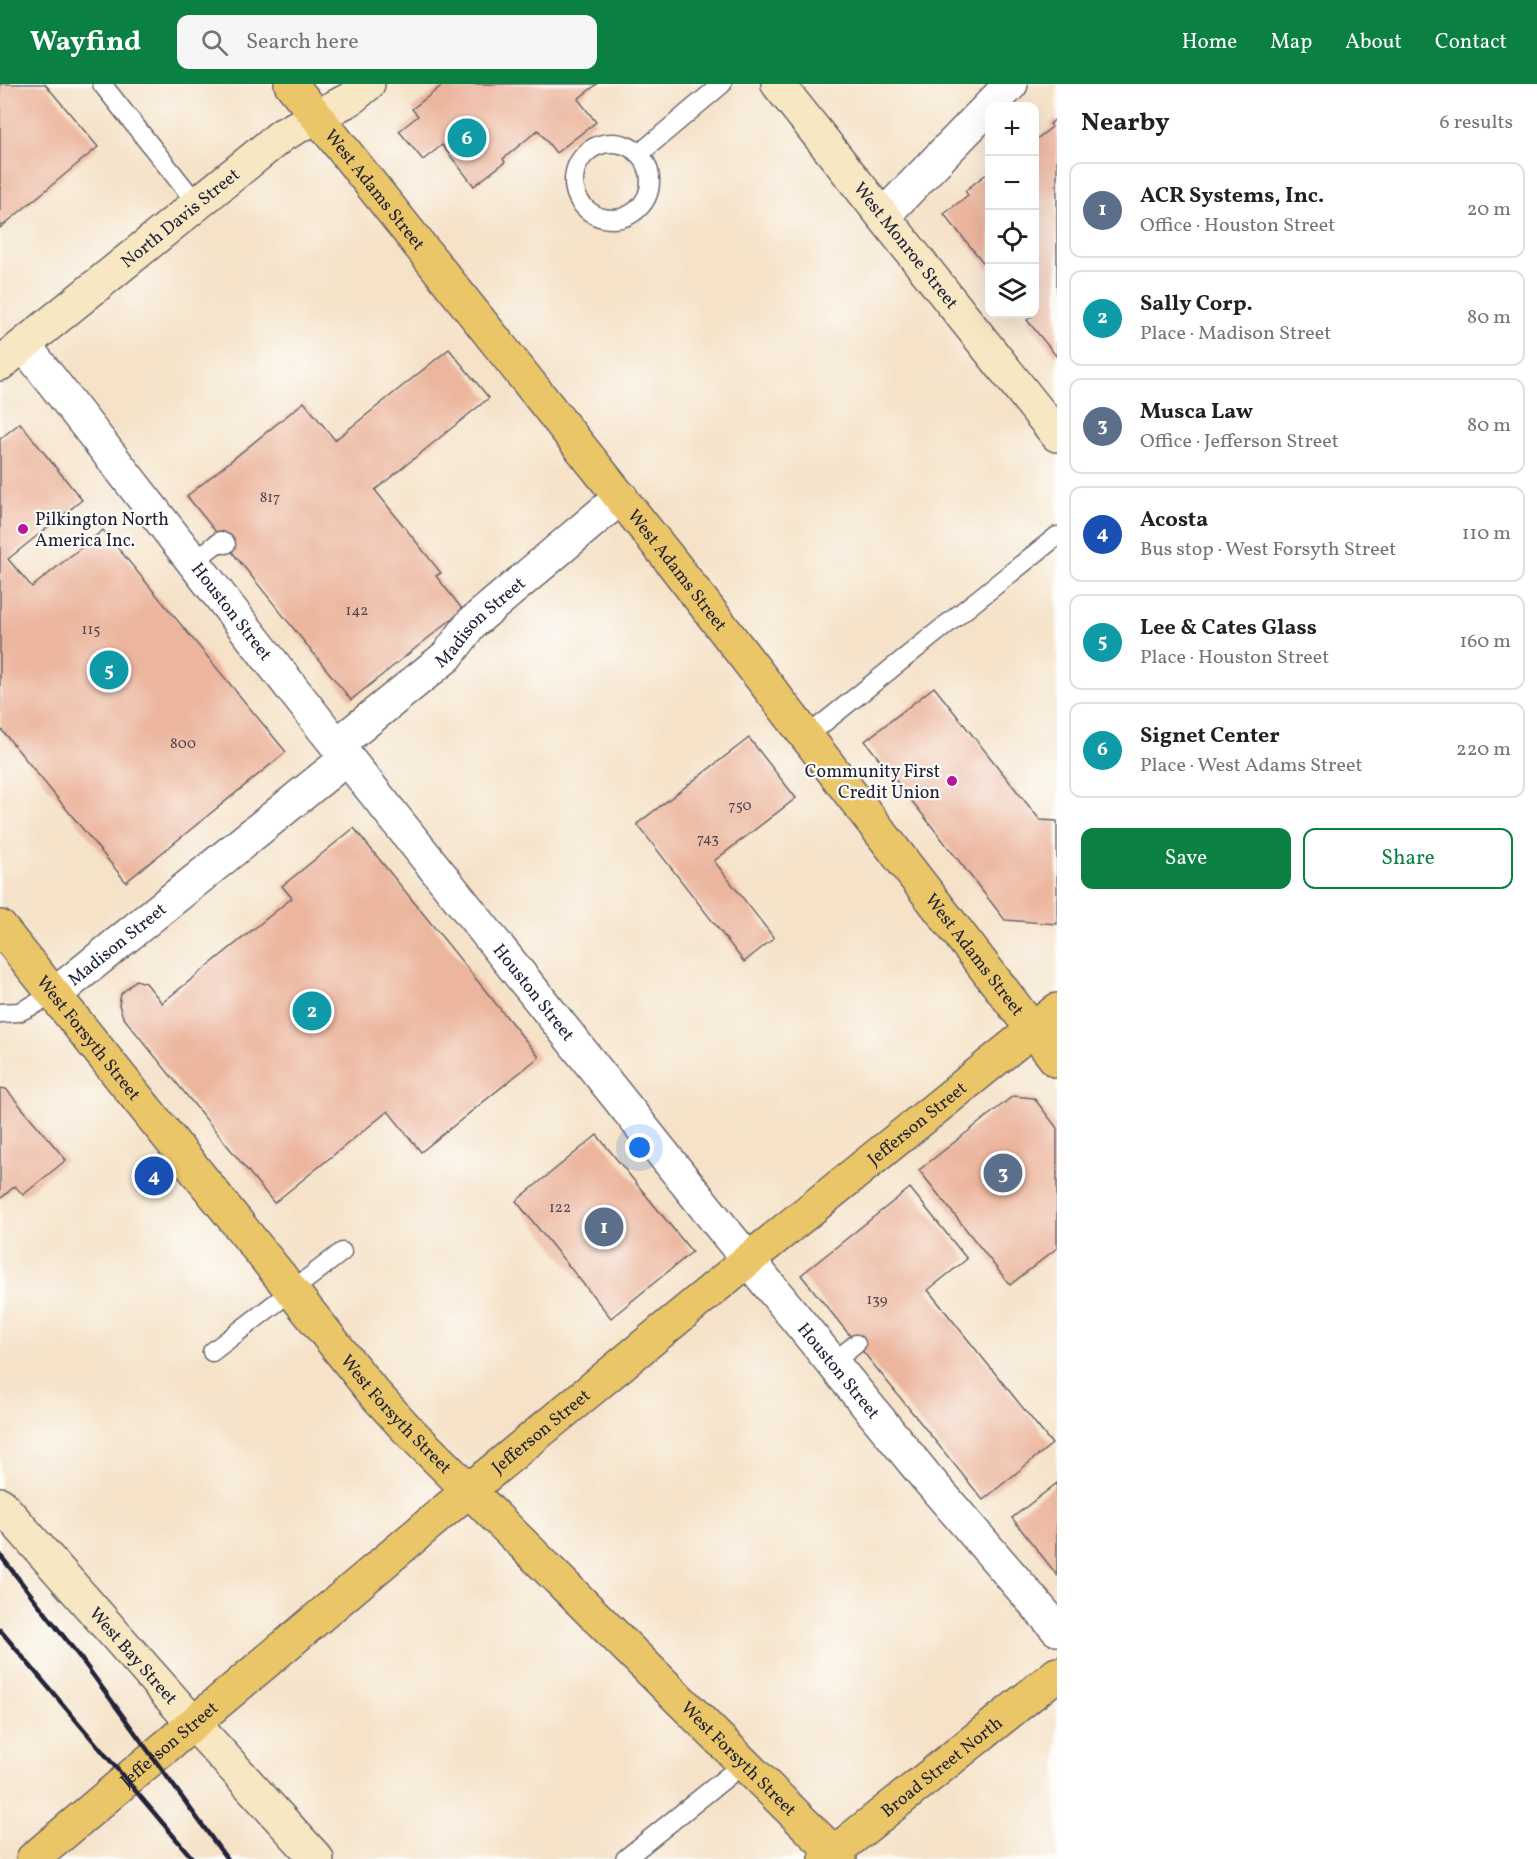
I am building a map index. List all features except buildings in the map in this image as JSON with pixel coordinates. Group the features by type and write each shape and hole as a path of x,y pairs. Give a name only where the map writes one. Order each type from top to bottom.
{"main road":[{"name":"West Adams Street","path":"291,84 621,497 807,737 1045,1020 1057,1061"},
{"name":"West Forsyth Street","path":"0,927 373,1392 468,1491 743,1764 833,1857"},
{"name":"Jefferson Street","path":"33,1859 468,1491 748,1260 1045,1020"},
{"name":"Broad Street North","path":"833,1857 1057,1674"}],"street":[{"name":"North Davis Street","path":"12,355 282,135 350,99 368,84"},
{"name":"West Monroe Street","path":"778,84 1057,435"},
{"path":"883,216 1011,84"},
{"name":"Houston Street","path":"12,355 193,562 748,1260 844,1353 926,1477 1057,1629"},
{"name":"Madison Street","path":"54,994 342,751 447,656 472,623 621,497"},
{"name":"West Bay Street","path":"0,1504 193,1723 317,1859"}],"lane":[{"path":"102,84 197,204"},
{"path":"639,154 723,84"},
{"path":"604,143 628,146 639,154 646,163 650,176 650,189 645,201 636,211 625,218 612,220 598,217 587,210 574,189 577,165 584,156 593,148 604,143"},
{"path":"807,737 1057,536"},
{"path":"193,562 220,541 226,544"},
{"path":"0,1014 19,1012 54,994"},
{"path":"212,1352 342,1252"},
{"path":"625,1859 743,1764"}],"railway":[{"path":"0,1555 82,1660 227,1859"},
{"path":"0,1630 193,1859"}],"place":[{"name":"Signet Center","path":"467,138"},
{"name":"Pilkington North America Inc.","path":"23,529"},
{"name":"Lee & Cates Glass","path":"109,670"},
{"name":"Community First Credit Union","path":"952,781"},
{"name":"Sally Corp.","path":"312,1011"},
{"name":"Musca Law","path":"1003,1173"},
{"name":"Acosta","path":"154,1176"},
{"name":"ACR Systems, Inc.","path":"604,1227"}]}
